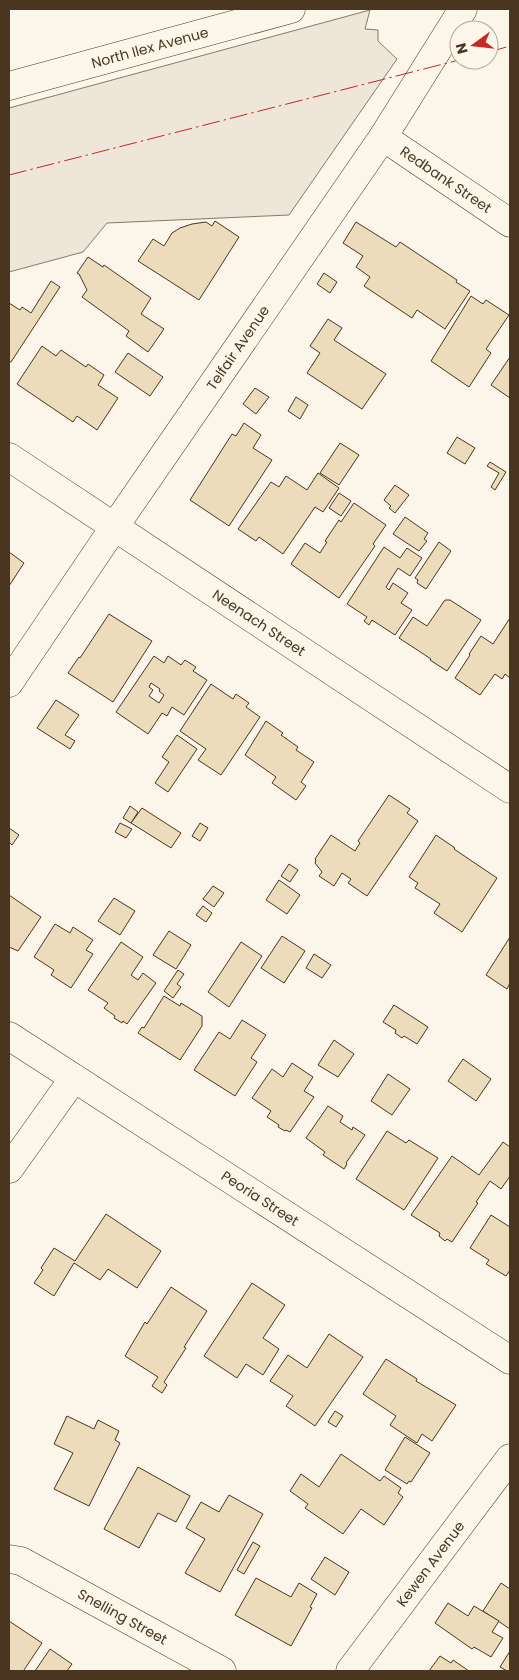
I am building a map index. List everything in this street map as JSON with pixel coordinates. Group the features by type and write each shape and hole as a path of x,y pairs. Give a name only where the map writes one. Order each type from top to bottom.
{"street":[{"name":"North Ilex Avenue","path":"9,86 292,9"},
{"name":"Telfair Avenue","path":"9,683 383,137 463,9"},
{"name":"Redbank Street","path":"383,137 510,223"},
{"name":"Neenach Street","path":"9,457 510,789"},
{"name":"Peoria Street","path":"9,1036 510,1360"},
{"path":"9,1169 74,1078"},
{"name":"Kewen Avenue","path":"350,1671 510,1458"},
{"name":"Snelling Street","path":"15,1560 222,1671"}],"shaded area":[{"path":"370,10 365,29 378,30 378,41 397,59 289,215 107,223 83,252 9,272 9,108"}],"building":[{"path":"215,221 239,237 199,300 138,261 153,239 164,246 172,233 180,228 206,222 212,226"},
{"path":"356,222 396,247 400,242 457,280 456,282 470,291 445,329 417,310 412,318 364,286 370,277 356,267 363,256 343,243"},
{"path":"88,257 103,267 104,265 151,298 141,314 164,329 148,352 126,336 129,331 82,297 87,290 77,273"},
{"path":"324,273 337,282 330,293 317,284"},
{"path":"51,281 60,287 11,362 9,362 9,303 20,310 22,307 31,313"},
{"path":"471,296 483,304 486,300 509,315 486,349 491,353 469,387 431,361"},
{"path":"328,319 342,328 334,340 386,374 362,409 307,373 320,353 310,346"},
{"path":"42,346 56,356 61,350 86,367 88,364 104,375 98,385 118,398 97,430 77,416 73,422 17,384"},
{"path":"128,353 163,377 150,396 115,372"},
{"path":"510,357 510,398 491,385"},
{"path":"255,388 269,397 256,414 243,404"},
{"path":"296,397 308,405 300,419 288,411"},
{"path":"244,423 261,435 253,448 272,460 229,526 190,500 232,434 236,436"},
{"path":"457,437 475,448 465,464 447,453"},
{"path":"340,443 359,455 339,485 320,473"},
{"path":"490,462 506,472 495,490 491,487 499,473 487,466"},
{"path":"318,473 339,488 323,512 315,507 283,554 259,537 256,541 238,529 271,482 279,487 286,476 307,490"},
{"path":"395,485 409,495 395,513 384,500"},
{"path":"339,493 351,501 341,516 329,508"},
{"path":"354,503 386,525 373,544 375,546 339,598 291,564 305,543 320,553 327,542 325,541 339,520 341,522"},
{"path":"405,517 428,533 424,539 427,541 419,551 393,534"},
{"path":"439,542 451,551 426,589 417,583 418,580 415,578"},
{"path":"384,547 400,558 407,548 422,558 410,576 398,568 386,587 389,590 393,583 408,593 401,603 412,610 395,635 372,620 369,625 364,621 367,617 347,604"},
{"path":"9,552 24,563 9,586"},
{"path":"445,600 450,600 481,620 447,671 399,638 413,617 427,626"},
{"path":"109,614 152,641 113,702 68,673"},
{"path":"510,618 510,678 505,674 502,679 495,674 480,695 455,678 481,636 493,644"},
{"path":"154,656 164,663 168,656 181,665 185,660 196,667 193,671 207,680 184,715 172,707 167,716 162,713 148,734 116,712","holes":["151,683 160,689 159,691 164,695 159,703 149,696 153,690 149,687"]},
{"path":"211,684 233,699 236,694 249,703 246,707 260,717 221,775 198,760 206,749 180,731"},
{"path":"56,700 79,715 65,735 75,741 70,749 37,728"},
{"path":"266,721 298,747 296,750 314,762 301,782 306,786 296,800 272,783 276,777 245,755"},
{"path":"177,735 197,749 168,792 155,783 169,762 162,757"},
{"path":"389,795 410,809 407,813 418,821 367,896 348,883 351,879 342,873 334,886 319,876 322,872 315,863 315,859 331,835 355,851 360,843 358,841"},
{"path":"130,806 138,812 131,823 123,818"},
{"path":"142,808 181,833 171,848 131,823"},
{"path":"120,823 132,829 126,838 115,832"},
{"path":"200,823 208,828 200,841 192,836"},
{"path":"9,828 19,835 12,845 9,842"},
{"path":"436,835 497,878 462,932 434,913 440,904 415,888 418,883 409,877"},
{"path":"289,864 298,870 290,882 281,876"},
{"path":"279,880 300,895 287,914 266,900"},
{"path":"213,886 224,893 214,907 203,899"},
{"path":"9,895 41,917 18,951 9,947"},
{"path":"114,898 135,911 120,935 98,921"},
{"path":"203,906 212,913 206,922 196,915"},
{"path":"55,924 70,933 73,927 93,940 86,950 93,954 71,988 51,975 54,970 34,957"},
{"path":"169,931 191,945 176,969 153,955"},
{"path":"282,936 305,951 284,983 261,968"},
{"path":"510,937 510,983 507,989 486,975"},
{"path":"121,942 143,957 131,975 138,980 143,973 156,983 127,1024 114,1018 115,1016 104,1008 108,1003 88,990"},
{"path":"241,942 262,956 229,1007 208,992"},
{"path":"314,954 331,965 322,978 306,968"},
{"path":"178,970 184,974 177,984 181,987 173,998 164,991"},
{"path":"164,996 180,1006 181,1003 202,1016 202,1026 180,1060 138,1033 142,1027 144,1028"},
{"path":"394,1005 428,1027 417,1044 404,1036 402,1038 395,1033 396,1030 383,1022"},
{"path":"242,1020 266,1035 251,1058 257,1062 235,1096 194,1070 219,1032 230,1039"},
{"path":"334,1040 354,1054 338,1077 318,1065"},
{"path":"463,1059 491,1079 476,1101 448,1081"},
{"path":"292,1063 313,1077 304,1091 314,1097 290,1132 278,1127 279,1125 267,1117 271,1111 252,1098 272,1069 283,1077"},
{"path":"388,1074 410,1089 392,1115 371,1101"},
{"path":"328,1106 343,1116 340,1122 352,1130 353,1127 365,1135 344,1169 323,1155 325,1152 306,1138"},
{"path":"387,1131 406,1143 409,1140 438,1158 404,1210 356,1179"},
{"path":"503,1142 510,1147 510,1176 501,1189 490,1181 452,1242 447,1239 445,1241 439,1236 440,1233 411,1215 452,1156 479,1175"},
{"path":"106,1214 161,1251 137,1288 108,1269 100,1280 74,1263 54,1296 34,1283 54,1248 75,1261"},
{"path":"491,1215 510,1227 510,1270 506,1276 486,1264 489,1260 470,1248"},
{"path":"252,1283 285,1305 263,1338 279,1349 263,1375 246,1364 237,1378 204,1356"},
{"path":"171,1287 207,1311 164,1382 167,1385 162,1393 152,1386 158,1377 125,1356 145,1322 147,1324"},
{"path":"329,1334 363,1357 315,1426 286,1406 293,1396 270,1381 288,1355 307,1368"},
{"path":"386,1359 417,1379 416,1381 456,1405 432,1441 422,1434 417,1443 390,1425 396,1416 363,1394"},
{"path":"335,1411 343,1416 336,1427 328,1422"},
{"path":"67,1416 94,1429 98,1420 119,1431 115,1440 120,1443 89,1506 54,1489 73,1453 54,1444"},
{"path":"405,1437 430,1453 411,1482 409,1481 407,1484 385,1470"},
{"path":"341,1454 380,1481 384,1476 401,1488 398,1493 403,1497 384,1525 361,1509 343,1534 305,1508 308,1504 290,1491 301,1474 319,1487"},
{"path":"138,1467 190,1496 176,1522 158,1513 139,1548 104,1529"},
{"path":"229,1495 263,1514 220,1592 185,1573 205,1539 186,1528 201,1502 219,1512"},
{"path":"253,1542 260,1546 244,1574 237,1570"},
{"path":"325,1557 349,1572 335,1595 311,1579"},
{"path":"256,1578 291,1597 299,1583 317,1594 310,1607 312,1608 291,1646 235,1615"},
{"path":"501,1583 510,1589 510,1629 483,1611"},
{"path":"448,1603 468,1616 474,1606 499,1621 492,1632 503,1638 491,1657 474,1647 472,1649 435,1623"},
{"path":"9,1621 42,1643 24,1670 26,1671 9,1671"},
{"path":"50,1649 72,1664 67,1671 35,1671"},
{"path":"510,1651 510,1671 507,1671 500,1667"},
{"path":"440,1656 451,1663 453,1660 469,1671 429,1671"}],"power":[{"path":"499,49 510,46"},
{"path":"9,175 449,63"}]}
